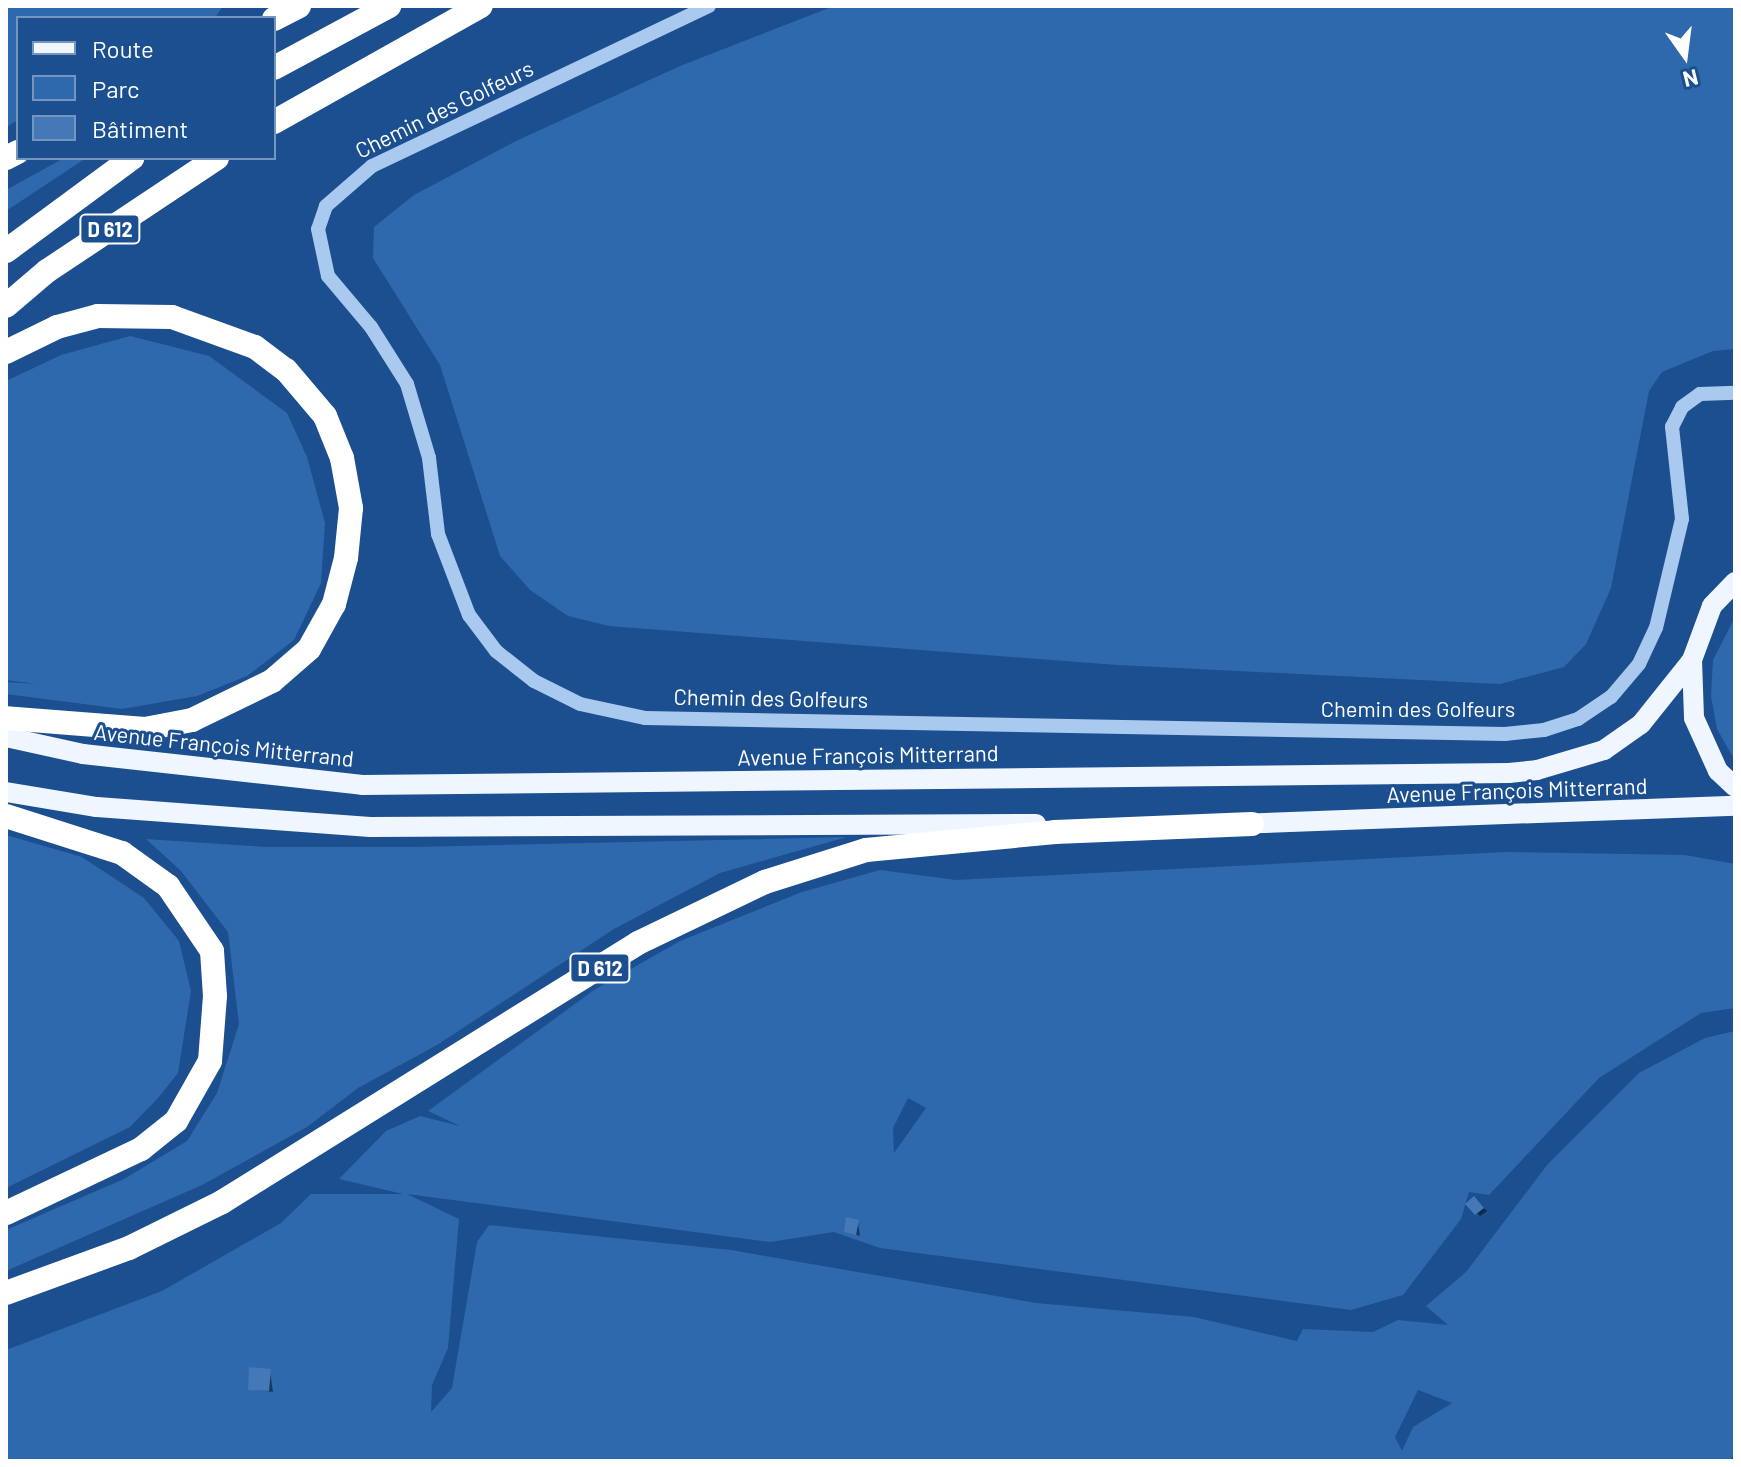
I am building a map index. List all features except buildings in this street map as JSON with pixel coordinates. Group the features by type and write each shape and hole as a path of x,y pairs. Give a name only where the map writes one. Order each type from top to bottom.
{"highway":[{"path":"276,18 299,6"},
{"path":"276,67 389,6"},
{"path":"276,121 481,6"},
{"name":"D 612","path":"6,251 129,160"},
{"name":"D 612","path":"6,306 47,271 214,160"},
{"path":"6,352 57,327 98,316 172,317 255,347 286,370 325,416 342,458 351,508 346,558 334,604 309,649 272,681 192,720 145,729 6,718"},
{"path":"6,816 122,853 168,886 212,951 215,996 210,1061 176,1121 141,1149 6,1213"},
{"name":"D 612","path":"6,1293 129,1248 222,1202 638,943 765,882 866,850 1055,832 1252,824"}],"main road":[{"path":"1735,582 1712,606 1692,660 1694,718 1718,771 1735,787"},
{"name":"Avenue François Mitterrand","path":"6,737 83,754 362,785 1509,773 1537,770 1604,750 1641,724 1692,660"},
{"name":"Avenue François Mitterrand","path":"6,792 97,807 370,827 1252,824 1735,806"}],"street":[{"name":"Chemin des Golfeurs","path":"709,6 372,166 326,206 318,229 319,252 328,276 371,327 407,384 429,458 438,534 469,615 496,651 534,681 580,704 645,718 1489,734 1544,730 1578,719 1611,697 1639,664 1656,628 1682,519 1672,427 1682,407 1700,394 1735,393"}],"green space":[{"path":"6,6 223,6 216,16 16,16 16,121 6,127"},
{"path":"834,6 1735,6 1735,349 1713,351 1662,372 1649,391 1611,588 1586,644 1564,667 1500,684 1117,665 609,626 568,616 530,590 500,556 440,365 373,258 374,227 414,195 516,141 680,66"},
{"path":"60,160 83,160 6,211 6,190"},
{"path":"130,336 209,356 287,413 307,457 325,523 321,583 294,640 247,676 197,696 122,709 6,694 6,682 37,684 6,680 6,381 61,355"},
{"path":"1735,617 1735,761 1717,729 1711,696 1713,660"},
{"path":"6,835 82,857 144,898 179,941 191,991 178,1073 158,1098 130,1127 6,1188"},
{"path":"847,837 720,873 614,929 437,1045 358,1088 307,1127 202,1185 6,1271 6,1230 124,1179 187,1141 217,1093 239,1024 228,932 181,871 146,839 267,847 416,847"},
{"path":"1506,852 1685,855 1735,864 1735,1008 1701,1013 1599,1078 1489,1195 1469,1192 1461,1219 1403,1295 1351,1310 880,1248 834,1232 770,1242 407,1194 459,1219 448,1348 432,1385 431,1412 452,1388 477,1242 489,1225 731,1250 1036,1303 1194,1317 1297,1341 1303,1329 1373,1332 1398,1320 1448,1325 1426,1306 1466,1272 1547,1165 1639,1073 1705,1038 1735,1031 1735,1452 1730,1461 6,1461 6,1350 162,1291 281,1223 311,1194 403,1194 339,1179 386,1131 420,1116 460,1126 428,1111 594,990 680,941 802,892 880,870 956,880","holes":["908,1098 926,1108 894,1153 893,1128","1418,1390 1452,1403 1413,1427 1402,1451 1395,1437"]}]}
